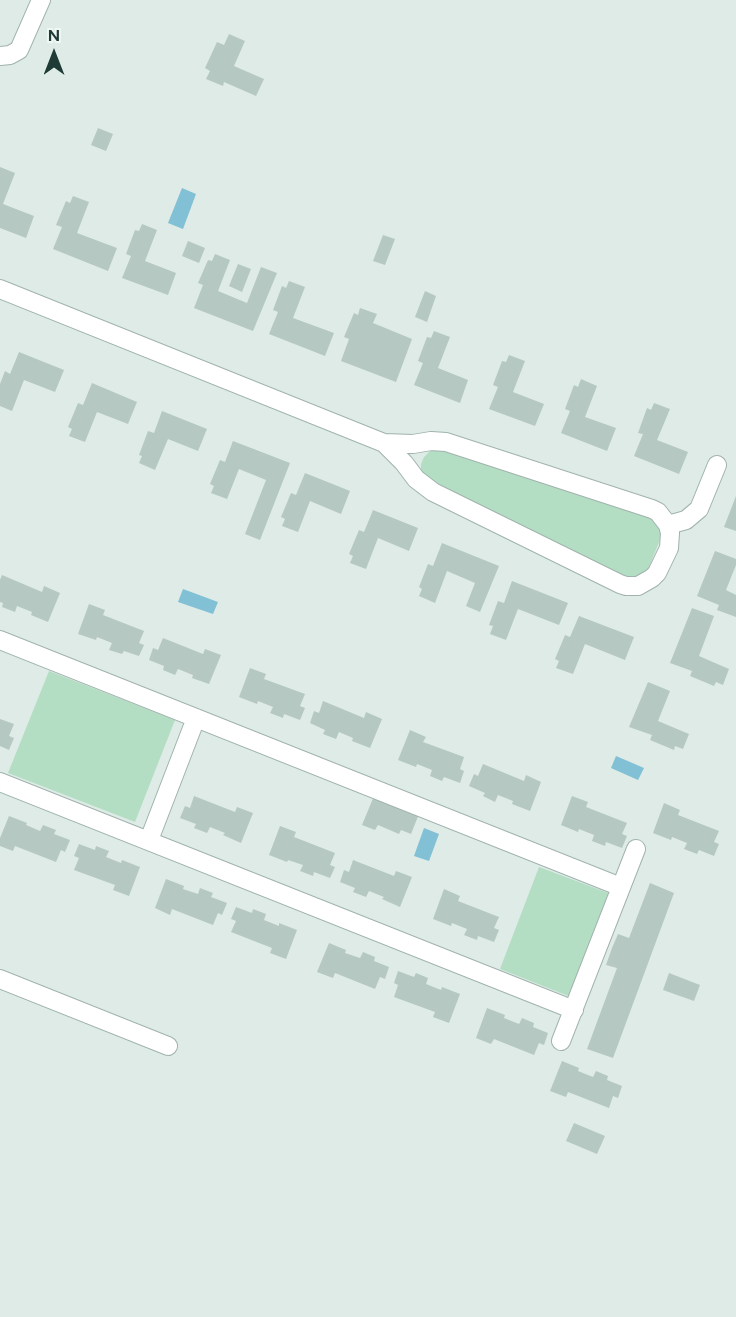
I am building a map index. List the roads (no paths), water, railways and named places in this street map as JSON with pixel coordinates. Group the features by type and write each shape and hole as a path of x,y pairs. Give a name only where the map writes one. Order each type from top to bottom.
{"street":[{"path":"0,56 10,55 19,50 40,0"},
{"path":"0,289 384,443 413,444 440,441 456,444 652,509 658,512 668,525 669,548 657,573 644,584 638,586 620,584 433,492 416,479 384,443"},
{"path":"416,479 417,458 425,445 431,441"},
{"path":"668,525 686,520 699,509 717,465"},
{"path":"0,640 621,887"},
{"path":"149,840 196,718"},
{"path":"0,782 574,1010"},
{"path":"561,1041 636,849"},
{"path":"0,979 168,1047"}],"water":[{"path":"182,188 196,194 183,229 168,223"},
{"path":"183,589 218,602 213,614 178,602"},
{"path":"616,756 644,768 638,780 611,768"},
{"path":"424,828 439,834 429,861 414,856"}]}
